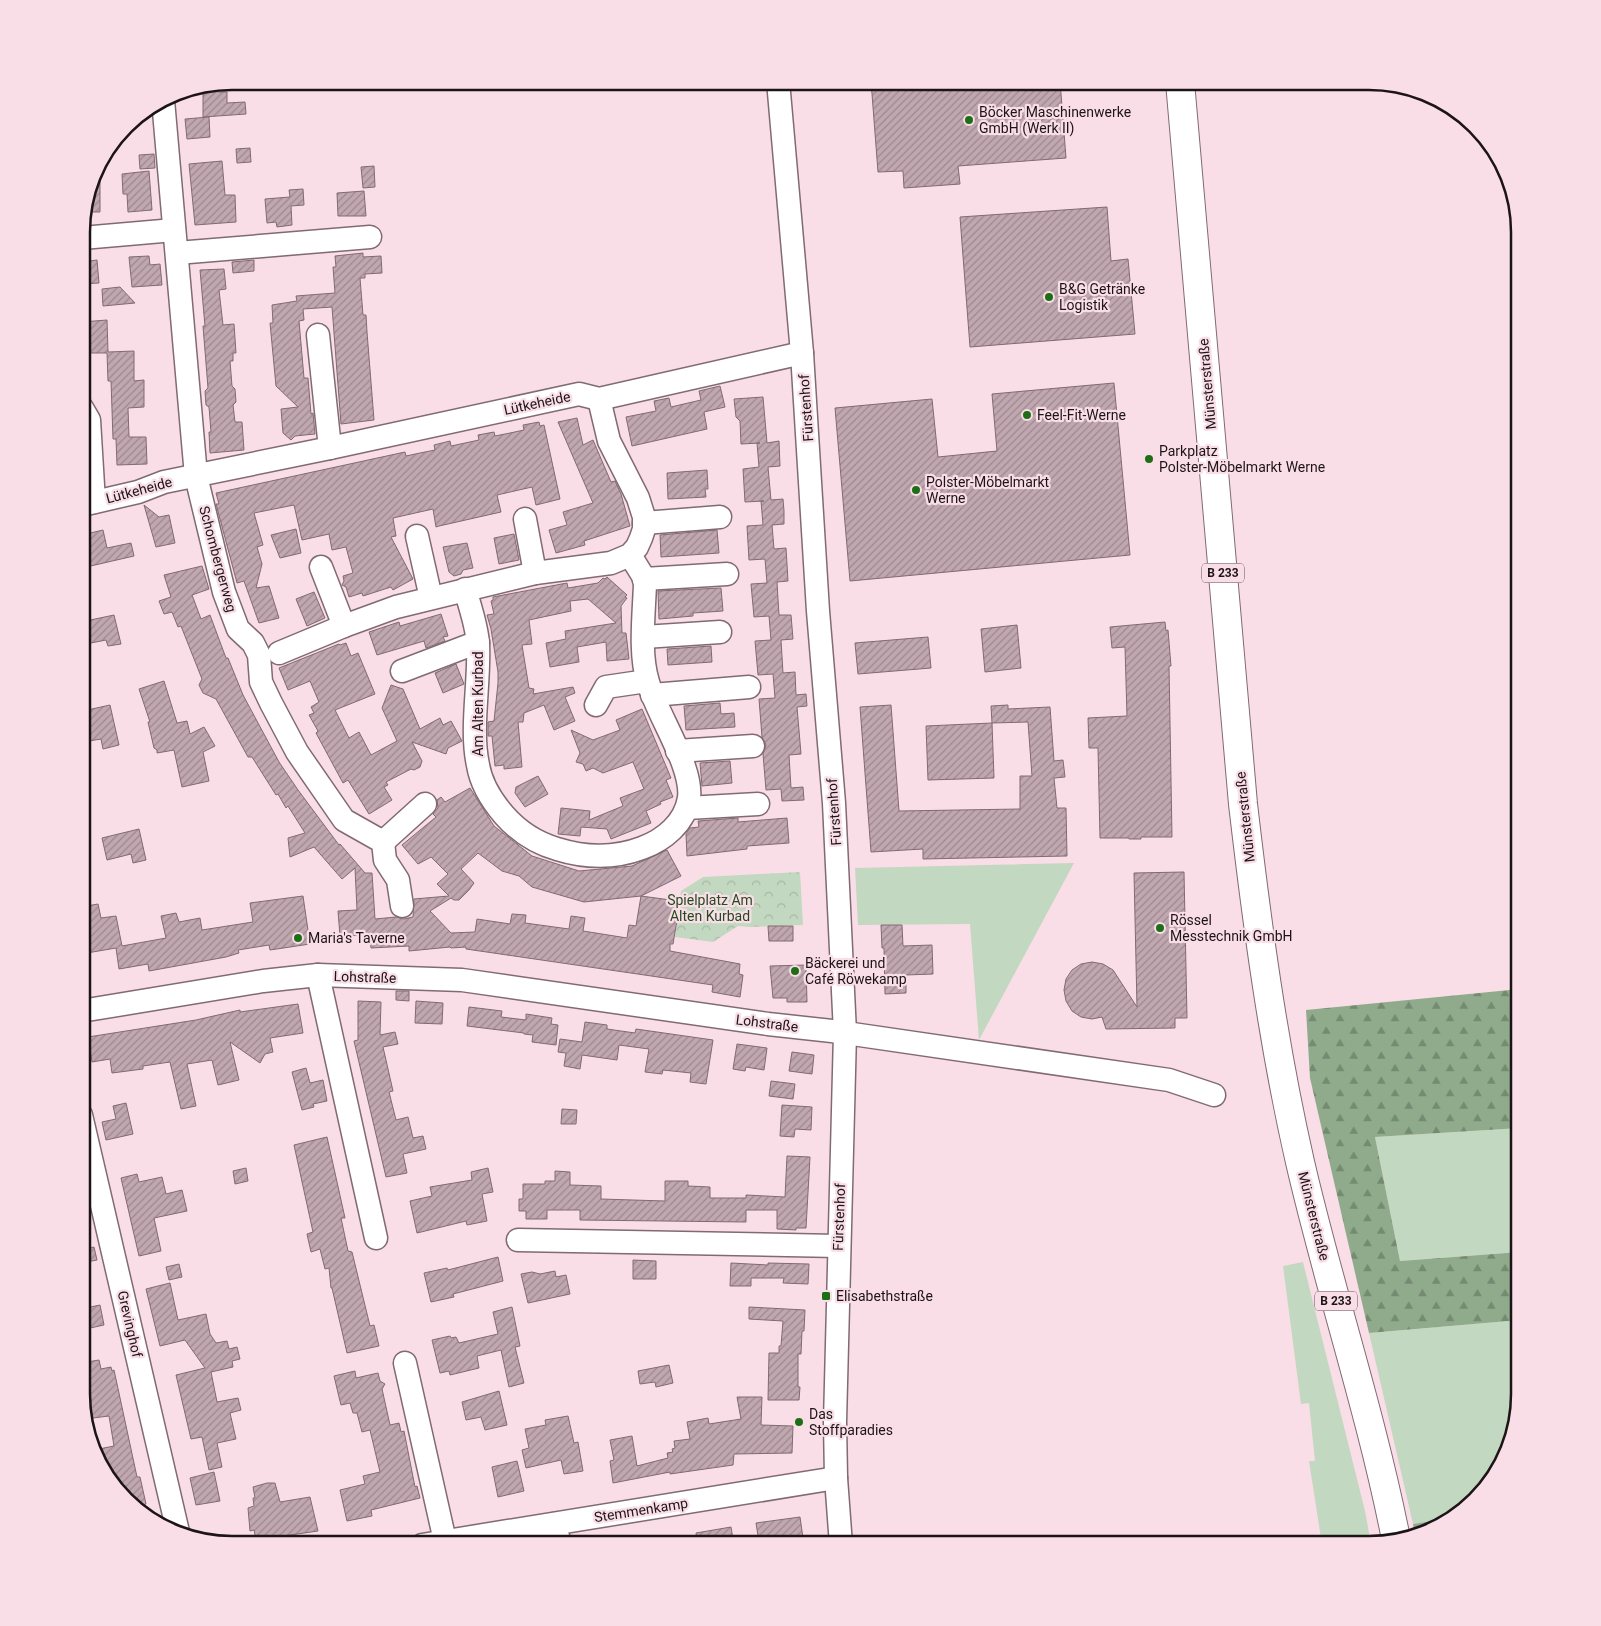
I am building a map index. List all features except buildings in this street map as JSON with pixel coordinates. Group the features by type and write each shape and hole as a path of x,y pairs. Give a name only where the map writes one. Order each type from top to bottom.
{"main road":[{"name":"Münsterstraße","path":"1181,90 1243,804 1253,893 1281,1075 1301,1164 1366,1413 1394,1534"}],"street":[{"name":"Fürstenhof","path":"779,90 802,353 818,611 834,803 844,1033 835,1422 836,1478 840,1536"},
{"name":"Schombergerweg","path":"164,108 196,476 224,592 238,629 253,643 259,655 261,682 297,752 344,820 383,842"},
{"path":"90,237 174,230"},
{"path":"177,252 370,237"},
{"path":"318,335 330,448"},
{"name":"Lütkeheide","path":"90,503 138,492 164,482 579,394 599,399 802,353"},
{"path":"279,654 396,606 534,573 612,563 630,555 641,538 644,523 638,498 609,441 599,399"},
{"path":"644,523 720,517"},
{"path":"525,519 534,573"},
{"path":"417,536 430,598"},
{"path":"630,555 644,579 644,637 650,688 688,777 689,797 687,808 758,804"},
{"path":"321,567 344,626"},
{"path":"644,579 727,574"},
{"name":"Am Alten Kurbad","path":"465,589 478,642 477,765 482,779 497,806 521,832 551,848 570,853 583,856 615,856 630,853 659,839 672,830 687,808"},
{"path":"644,637 720,632"},
{"name":"Am Alten Kurbad","path":"402,671 478,642"},
{"path":"596,705 606,688 749,687"},
{"path":"677,751 753,746"},
{"path":"402,906 398,880 385,860 383,842 425,804"},
{"name":"Lohstraße","path":"318,975 376,1238"},
{"name":"Lohstraße","path":"90,1010 263,981 318,975 462,980 1169,1080 1214,1095"},
{"name":"Grevinghof","path":"90,1155 176,1524"},
{"path":"518,1240 838,1246"},
{"name":"Stemmenkamp","path":"405,1363 430,1536"},
{"name":"Stemmenkamp","path":"529,1536 557,1534 836,1478"}],"green space":[{"path":"1074,863 979,1040 970,924 858,925 855,868"},
{"name":"Spielplatz Am Alten Kurbad","path":"800,872 803,925 738,926 713,942 675,937 681,891 703,877"},
{"path":"1511,990 1511,1129 1375,1137 1400,1261 1511,1253 1511,1321 1369,1333 1310,1078 1306,1010"},
{"path":"1511,1129 1511,1253 1400,1261 1375,1137"},
{"path":"1303,1262 1370,1536 1321,1536 1309,1461 1315,1461 1309,1403 1301,1404 1283,1266"},
{"path":"1511,1321 1510,1412 1503,1440 1487,1473 1476,1488 1463,1501 1432,1521 1413,1524 1369,1333"},
{"path":"1432,1521 1414,1528 1413,1524"}],"place":[{"name":"Böcker Maschinenwerke GmbH (Werk II)","path":"969,120"},
{"name":"B&G Getränke Logistik","path":"1049,297"},
{"name":"Feel-Fit-Werne","path":"1027,415"},
{"name":"Parkplatz Polster-Möbelmarkt Werne","path":"1149,459"},
{"name":"Polster-Möbelmarkt Werne","path":"916,490"},
{"name":"Rössel Messtechnik GmbH","path":"1160,928"},
{"name":"Maria's Taverne","path":"298,938"},
{"name":"Bäckerei und Café Röwekamp","path":"795,971"},
{"name":"Elisabethstraße","path":"826,1296"},
{"name":"Das Stoffparadies","path":"799,1422"}]}
